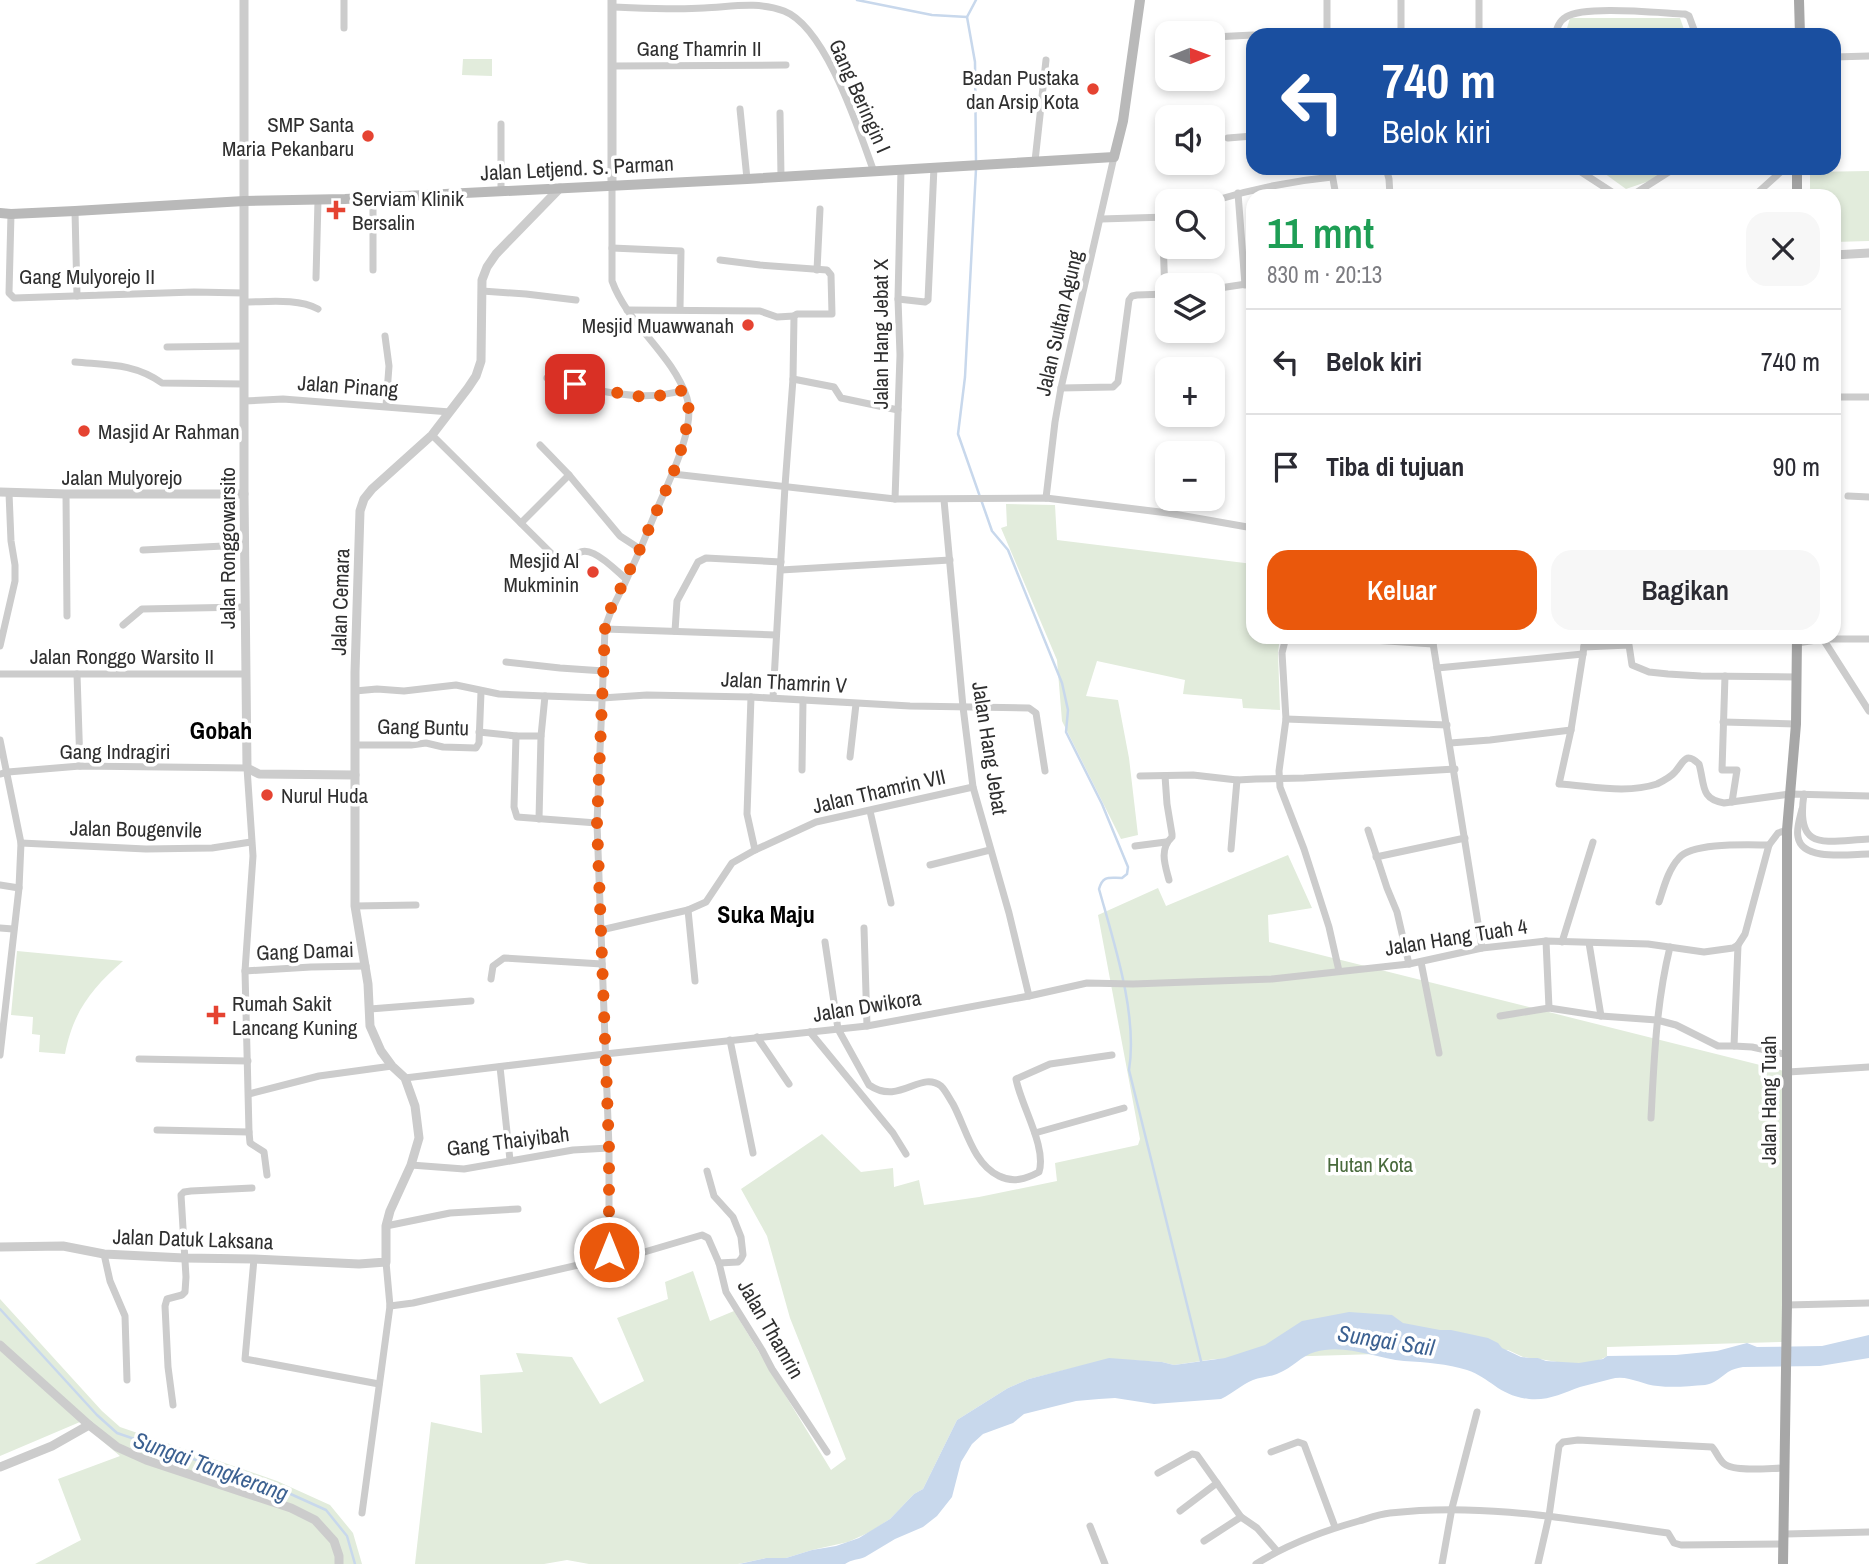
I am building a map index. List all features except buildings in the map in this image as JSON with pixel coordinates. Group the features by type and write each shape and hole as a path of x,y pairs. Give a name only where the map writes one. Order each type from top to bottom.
{"main road":[{"path":"1114,157 1123,121 1140,0"},
{"path":"1800,0 1800,28"},
{"name":"Jalan Letjend. S. Parman","path":"6,213 747,179 1114,157"},
{"name":"Jalan Hang Tuah","path":"1783,1564 1787,1326 1787,830 1796,724 1797,644"}],"street":[{"name":"Jalan Ronggowarsito","path":"244,0 245,674 247,768 253,856 245,971 249,1132"},
{"path":"344,0 344,28"},
{"path":"1326,0 1327,28"},
{"path":"1401,0 1401,28"},
{"path":"1479,0 1479,28"},
{"path":"1620,0 1620,11"},
{"path":"604,1258 609,1252 609,1148 597,823 605,629 610,610 673,474 689,415 684,390 666,357 627,310 612,281 612,4"},
{"name":"Gang Beringin I","path":"612,4 704,8 744,5 787,12 807,28 828,63 874,172"},
{"path":"1557,28 1564,18 1576,12 1620,11 1685,14 1689,16 1693,28"},
{"path":"1225,36 1246,35"},
{"path":"1841,57 1869,56"},
{"path":"1035,161 1046,60"},
{"name":"Gang Thamrin II","path":"612,66 786,65"},
{"path":"740,109 747,179"},
{"path":"779,113 781,177"},
{"path":"501,124 501,190"},
{"path":"1228,138 1246,137"},
{"name":"Jalan Sultan Agung","path":"1046,498 1055,422 1114,157"},
{"path":"898,299 928,300 934,167"},
{"name":"Jalan Hang Jebat X","path":"895,499 900,355 898,299 901,169"},
{"path":"1586,175 1607,189"},
{"path":"1642,189 1664,175"},
{"path":"1762,189 1776,175"},
{"path":"1257,189 1332,177 1335,189"},
{"name":"Jalan Cemara","path":"405,1078 391,1066 370,1026 366,966 355,906 355,691 360,511 364,499 372,489 432,435 476,376 481,361 482,280 487,267 496,254 559,188"},
{"path":"1225,197 1246,191"},
{"path":"1238,193 1246,249"},
{"path":"373,197 373,270"},
{"path":"316,278 318,200"},
{"path":"817,270 820,209"},
{"path":"75,211 77,296"},
{"name":"Gang Mulyorejo II","path":"6,213 9,293 13,298 194,292 300,303 318,310"},
{"path":"1101,219 1155,217"},
{"path":"612,248 681,251 680,309"},
{"path":"1841,255 1869,253"},
{"path":"0,258 9,259"},
{"path":"627,310 760,310 777,317 832,314 829,271 720,260"},
{"path":"1225,287 1246,285"},
{"path":"482,291 576,300"},
{"path":"1062,388 1116,385 1129,300 1132,296 1155,294"},
{"path":"773,698 793,379 794,316"},
{"path":"385,336 389,366 386,406"},
{"path":"167,347 244,346"},
{"path":"75,362 131,367 162,383 244,384"},
{"path":"548,378 644,397 684,390"},
{"path":"793,379 834,387 841,398 898,410"},
{"path":"1841,397 1869,397"},
{"name":"Jalan Pinang","path":"244,401 284,399 450,412"},
{"path":"432,435 564,566 572,563 579,551 588,551 596,554 626,579"},
{"path":"540,445 620,536 640,549"},
{"path":"673,474 895,499 1046,498 1168,513 1246,527"},
{"path":"521,523 569,475"},
{"path":"0,646 15,581 5,493"},
{"name":"Jalan Mulyorejo","path":"5,493 244,494"},
{"path":"66,494 68,616"},
{"path":"1848,496 1869,497"},
{"name":"Jalan Hang Jebat","path":"944,500 973,786 1030,996"},
{"path":"143,550 244,545"},
{"path":"675,631 677,601 698,562 706,558 781,566 950,561"},
{"path":"123,625 142,609 245,607"},
{"path":"605,629 776,635"},
{"path":"1841,639 1869,639"},
{"path":"1284,644 1282,653 1286,719 1280,787 1304,849 1329,927 1339,971"},
{"path":"1433,644 1482,948"},
{"path":"1584,644 1571,730 1559,783 1623,789 1646,786 1667,779 1687,758 1699,764 1706,794 1714,802 1790,794 1869,796"},
{"path":"1437,668 1613,644"},
{"path":"1628,644 1632,665 1649,671 1701,676 1797,677"},
{"path":"1825,644 1869,711"},
{"path":"506,662 604,671"},
{"name":"Jalan Ronggo Warsito II","path":"0,674 245,674"},
{"path":"76,674 80,766"},
{"path":"1725,676 1722,770 1737,770 1732,802"},
{"name":"Jalan Thamrin V","path":"355,691 404,691 456,685 481,692 545,696 751,697 856,704 1032,709 1036,713 1045,771"},
{"name":"Gang Buntu","path":"355,745 426,743 443,747 476,747 479,743 481,692"},
{"path":"539,819 545,696"},
{"path":"751,697 747,814 755,850"},
{"path":"802,770 803,700"},
{"path":"850,757 856,704"},
{"path":"1286,719 1447,725"},
{"path":"1723,722 1796,724"},
{"path":"1450,743 1571,730"},
{"path":"479,732 541,736"},
{"path":"516,736 514,812 517,817 597,823"},
{"path":"0,740 4,773 21,843 19,888 0,1055"},
{"name":"Gang Indragiri","path":"4,773 80,766 247,768 259,774 355,775"},
{"path":"1140,776 1304,778 1455,769"},
{"path":"1135,846 1171,839 1165,776"},
{"path":"1231,849 1237,779"},
{"name":"Jalan Thamrin VII","path":"688,910 706,902 733,863 816,822 973,786"},
{"path":"1804,794 1797,837 1801,845 1809,852 1819,855 1869,854"},
{"path":"1802,809 1802,825 1809,836 1819,841 1869,839"},
{"path":"870,810 891,903"},
{"path":"1368,830 1397,912 1409,964"},
{"path":"1734,1046 1738,945 1745,934 1769,845 1778,833 1787,830"},
{"path":"1376,857 1465,838"},
{"name":"Jalan Bougenvile","path":"21,843 146,849 212,848 251,842"},
{"path":"1166,842 1165,859 1170,880"},
{"path":"1562,942 1594,842"},
{"path":"1659,902 1667,878 1678,858 1689,850 1769,845"},
{"path":"930,865 990,849"},
{"path":"0,886 19,888"},
{"path":"355,906 416,905"},
{"path":"601,929 688,910 695,981"},
{"path":"0,928 13,929"},
{"path":"864,928 867,1026"},
{"path":"1546,941 1549,1007"},
{"name":"Jalan Hang Tuah 4","path":"1133,984 1272,979 1409,964 1482,948 1546,941 1648,944 1704,952 1726,951 1738,945"},
{"path":"825,942 838,1030 869,1085 886,1093 922,1083 939,1084 946,1091 962,1121 978,1159 990,1172 1006,1180 1026,1180 1039,1172 1042,1163 1035,1133 1016,1079 1049,1064 1112,1055"},
{"path":"1589,943 1601,1016"},
{"path":"1651,1118 1657,1020 1670,947"},
{"path":"491,979 493,966 503,958 602,964"},
{"path":"0,960 9,960"},
{"path":"1421,962 1439,1053"},
{"name":"Gang Damai","path":"245,971 366,966"},
{"name":"Jalan Dwikora","path":"605,1054 867,1026 1087,983 1133,984"},
{"path":"370,1009 471,1001"},
{"path":"1500,1016 1549,1007 1601,1016 1657,1020 1718,1046 1752,1046 1788,1055"},
{"path":"810,1032 893,1133 906,1154"},
{"path":"757,1037 789,1084"},
{"path":"730,1040 753,1153"},
{"path":"362,1513 390,1306 386,1226 419,1138 415,1106 405,1078 605,1054"},
{"path":"139,1059 248,1061"},
{"path":"249,1094 319,1076 391,1066"},
{"path":"500,1067 510,1160"},
{"path":"1788,1072 1869,1067"},
{"path":"1035,1133 1124,1108"},
{"path":"157,1130 249,1132 250,1143 264,1152 267,1175"},
{"name":"Gang Thaiyibah","path":"411,1165 464,1169 573,1150 609,1148"},
{"path":"707,1171 714,1196 733,1217 741,1237 741,1259 738,1262 719,1264"},
{"path":"173,1405 166,1339 166,1301 185,1292 181,1195 184,1192 252,1188"},
{"path":"386,1226 450,1213 518,1209"},
{"name":"Jalan Thamrin","path":"390,1306 413,1303 604,1258 624,1258 702,1235 708,1238 719,1264 726,1292 772,1369 827,1452"},
{"name":"Jalan Datuk Laksana","path":"0,1247 63,1247 104,1254 184,1258 359,1264 386,1262"},
{"path":"104,1254 110,1280 125,1315 127,1380"},
{"path":"254,1259 245,1359 379,1384"},
{"path":"1787,1306 1869,1303"},
{"path":"0,1345 117,1447 146,1460 291,1508 315,1520 334,1541 340,1564"},
{"path":"1442,1564 1452,1508 1477,1412"},
{"path":"0,1467 52,1446 89,1425"},
{"path":"1538,1564 1549,1516 1559,1446 1563,1442 1569,1440 1712,1447 1722,1463 1733,1468 1785,1468"},
{"path":"1271,1452 1298,1442 1304,1444 1335,1527"},
{"path":"1158,1473 1195,1454 1241,1517 1257,1528 1277,1551"},
{"path":"1180,1511 1217,1483"},
{"path":"1256,1564 1277,1551 1335,1527 1388,1513 1452,1508 1549,1516 1668,1533 1674,1543 1681,1545 1869,1532"},
{"path":"1205,1541 1241,1517"},
{"path":"1090,1526 1105,1564"}],"green space":[{"path":"1570,18 1680,18 1684,28 1567,28"},
{"path":"463,59 492,59 492,76 462,75"},
{"path":"1841,171 1869,171 1869,241 1841,242 1841,189 1810,189 1810,175 1841,175"},
{"path":"1607,175 1667,175 1626,189"},
{"path":"1006,504 1055,505 1057,540 1246,563 1246,644 1279,644 1280,710 1243,708 1242,699 1183,694 1185,680 1097,661 1086,696 1118,700 1129,758 1138,835 1121,839 1062,721 1057,660 1001,528 1007,526"},
{"name":"Hutan Kota","path":"1288,855 1312,908 1268,915 1269,942 1788,1072 1782,1342 1607,1347 1607,1356 1583,1363 1525,1358 1508,1350 1215,1359 1174,1365 1109,1359 1029,1379 1008,1388 957,1420 923,1489 914,1494 890,1519 848,1542 786,1558 766,1558 738,1564 589,1564 567,1560 544,1564 415,1564 431,1422 482,1433 480,1375 523,1372 516,1353 572,1357 600,1404 644,1381 617,1318 668,1299 665,1282 693,1271 710,1321 734,1311 831,1470 846,1459 790,1318 767,1236 741,1189 822,1134 861,1172 893,1168 894,1187 919,1180 924,1205 1057,1181 1055,1163 1138,1145 1140,1139 1098,915 1158,888 1166,906"},
{"path":"17,951 123,961 85,1002 68,1039 65,1054 39,1052 40,1035 32,1034 33,1017 11,1015"},
{"path":"0,1299 102,1411 120,1427 277,1481 330,1505 353,1533 362,1564 35,1564 81,1540 58,1479 120,1456 80,1422 0,1456"}],"water":[{"name":"Sungai Sail","path":"1349,1312 1392,1315 1403,1323 1488,1338 1521,1357 1546,1361 1579,1363 1607,1356 1676,1355 1717,1351 1747,1343 1757,1347 1822,1346 1869,1335 1869,1358 1820,1366 1743,1367 1705,1385 1681,1387 1664,1387 1617,1378 1549,1398 1529,1399 1503,1391 1475,1373 1460,1368 1348,1350 1326,1350 1310,1354 1276,1374 1249,1382 1221,1399 1154,1404 1115,1398 1099,1399 1076,1401 1024,1414 1013,1423 983,1434 972,1444 961,1462 952,1497 937,1516 923,1527 895,1539 865,1557 845,1564 739,1564 766,1558 786,1558 836,1546 859,1538 890,1519 914,1494 923,1489 957,1420 1008,1388 1029,1379 1109,1358 1174,1365 1225,1358 1265,1345 1302,1321"}],"waterway":[{"path":"857,0 932,15 967,17"},
{"path":"976,0 967,17 975,62 976,162"},
{"path":"976,169 965,377 958,434 992,531 1008,550 1062,683 1068,710 1066,732 1102,804 1128,867 1127,874 1122,878 1105,879 1099,889 1127,1003 1131,1049 1129,1070 1202,1365"},
{"name":"Sungai Tangkerang","path":"0,1309 97,1415 117,1433 275,1487 326,1510 347,1536 355,1564"}],"place":[{"name":"Badan Pustaka dan Arsip Kota","path":"1093,89"},
{"name":"SMP Santa Maria Pekanbaru","path":"368,136"},
{"name":"Serviam Klinik Bersalin","path":"336,210"},
{"name":"Mesjid Muawwanah","path":"748,325"},
{"name":"Masjid Ar Rahman","path":"84,431"},
{"name":"Mesjid Al Mukminin","path":"593,572"},
{"name":"Nurul Huda","path":"267,795"},
{"name":"Rumah Sakit Lancang Kuning","path":"216,1015"}],"district":[{"name":"Gobah","path":"221,730"},
{"name":"Suka Maju","path":"766,914"}],"route":[{"path":"575,384 644,397 684,390 689,415 673,474 610,610 605,629 597,823 609,1148 609,1252"}]}
